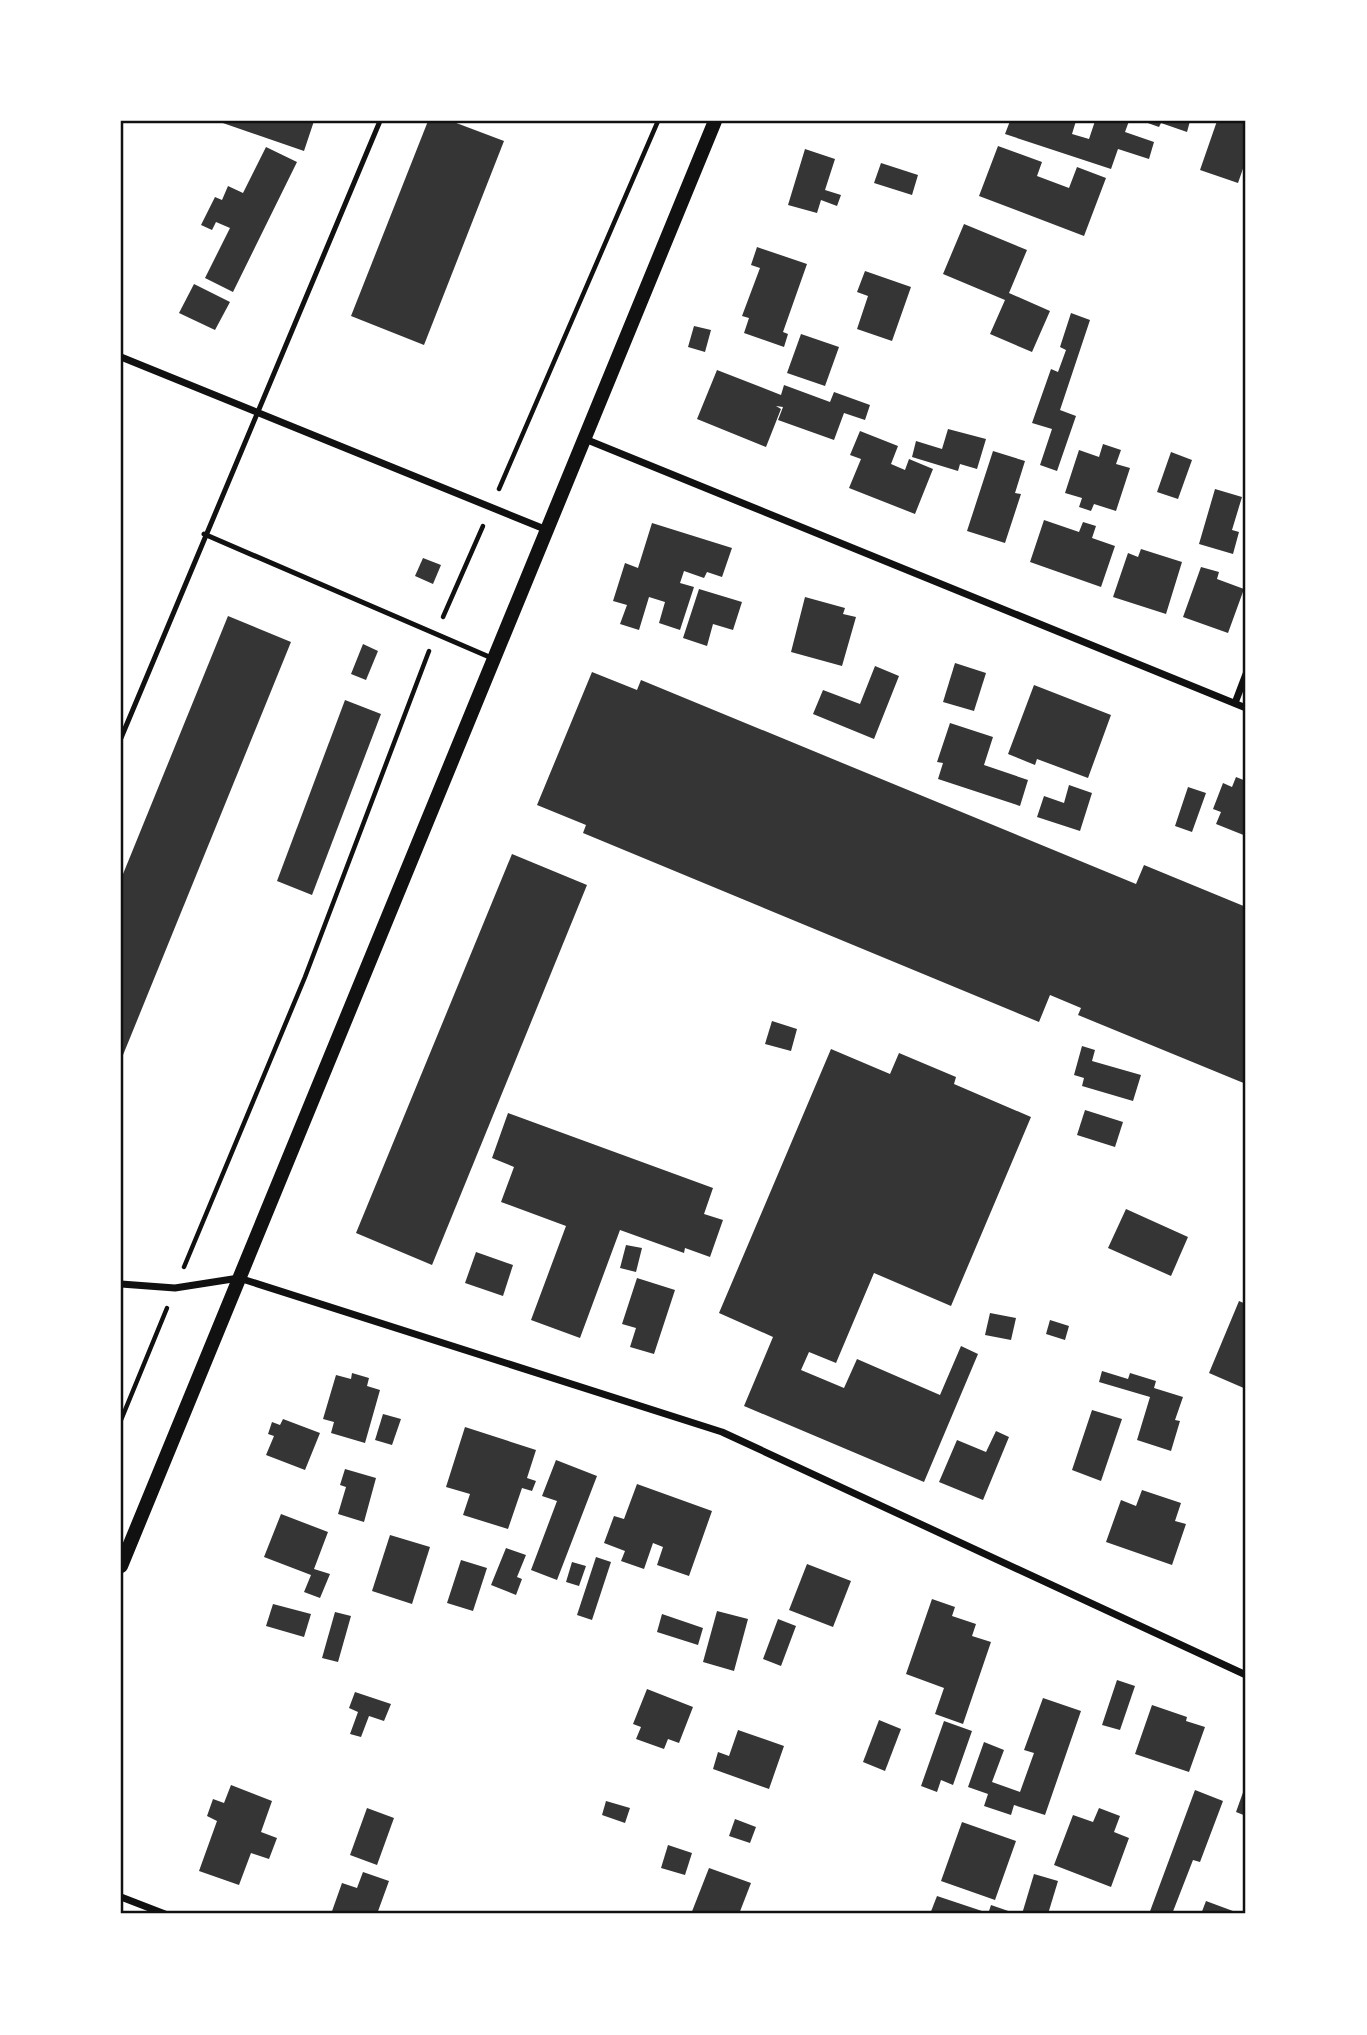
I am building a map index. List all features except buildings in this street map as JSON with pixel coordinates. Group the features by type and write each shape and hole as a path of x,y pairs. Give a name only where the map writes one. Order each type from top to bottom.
{"main road":[{"path":"121,1566 715,121"}],"street":[{"path":"121,357 547,530"},
{"path":"584,439 1246,708"},
{"path":"1235,703 1246,674"},
{"path":"121,1284 176,1288 239,1278 722,1432 1246,1675"},
{"path":"121,1897 165,1914"}],"lane":[{"path":"121,738 204,534 380,121"},
{"path":"204,534 494,659"}],"path":[{"path":"121,1420 305,977 436,634 658,121"}]}
